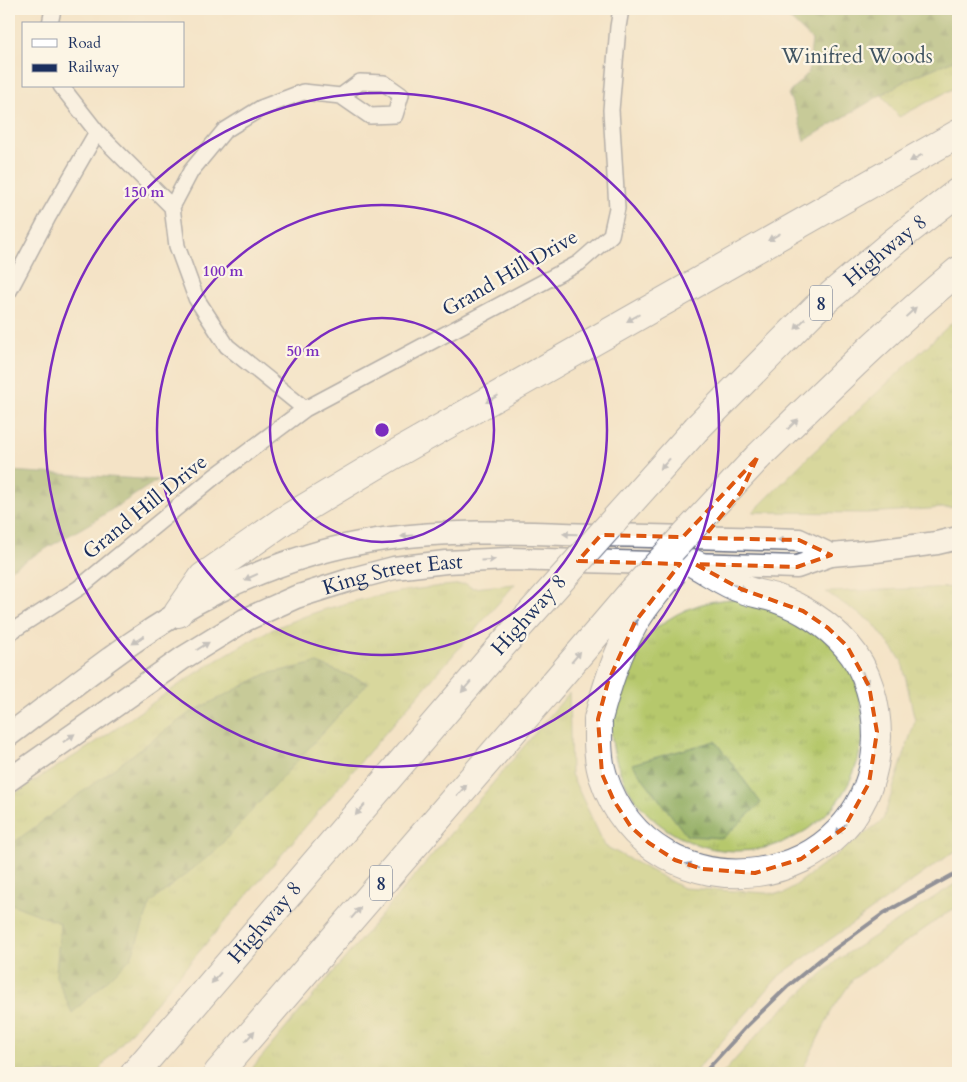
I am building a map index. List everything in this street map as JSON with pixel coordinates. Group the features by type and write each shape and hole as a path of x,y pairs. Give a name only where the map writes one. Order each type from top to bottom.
{"highway":[{"path":"178,613 203,577 282,521 424,437 958,134"},
{"name":"Highway 8","path":"135,1073 498,650 697,428 815,308 895,241 958,192"},
{"name":"8","path":"218,1073 633,591 758,458 863,356 958,271"},
{"path":"695,564 741,589 776,598 803,611 828,628 847,646 860,666 869,686 876,710 876,755 869,783 860,804 844,828 823,846 801,859 778,869 756,873 728,874 702,869 675,860 649,843 632,828 614,802 602,774 598,746 598,719 608,682 635,622 656,592 741,492 758,458"}],"main road":[{"name":"King Street East","path":"9,734 134,642 178,613 215,593 257,574 340,547 375,540 428,535 525,533 800,540 831,555"},
{"name":"King Street East","path":"9,780 199,648 245,620 313,591 394,568 446,562 510,558 797,567 831,555 894,549 958,538"}],"street":[{"path":"50,22 53,9"},
{"name":"Grand Hill Drive","path":"9,633 79,588 214,477 305,409 579,263 611,235 618,208 611,110 621,9"},
{"path":"63,88 96,132 172,207"},
{"path":"305,409 227,346 196,298 177,246 172,207 190,171 224,131 262,108 303,92 341,96"},
{"path":"9,291 96,132"}],"highlighted area":[{"path":"757,458 741,492 703,538 799,540 831,555 797,567 695,564 741,589 803,611 828,628 847,646 869,686 877,732 869,783 844,828 801,859 755,873 702,869 675,860 649,843 631,827 614,801 602,774 598,719 608,682 635,622 680,564 578,561 601,535 683,537"}],"green space":[{"name":"Winifred Woods","path":"779,9 958,9 958,58 906,80 804,141 798,116 788,94 808,73 812,40"},
{"path":"958,58 958,86 899,117 882,95 906,80"},
{"path":"958,317 958,507 867,513 753,512 805,460"},
{"path":"9,471 158,480 94,521 9,570"},
{"path":"466,584 472,588 515,584 380,739 96,1073 9,1073 9,797 101,739 206,667 288,622 363,599 441,586"},
{"path":"958,587 958,850 780,975 694,1073 248,1073 569,693 571,774 605,846 683,888 784,894 883,820 915,721 902,661 873,623 826,592"},
{"path":"737,599 761,602 785,609 807,621 826,636 841,655 853,677 860,701 863,725 860,749 853,773 841,795 826,814 807,829 785,841 761,848 737,851 713,848 689,841 667,829 648,814 633,795 621,773 614,749 611,725 614,701 621,677 633,655 648,636 667,621 689,609 713,602"},
{"path":"317,663 368,683 215,851 151,902 131,958 72,1013 56,976 60,923 9,903 9,846 188,714 266,674"},
{"path":"715,741 761,803 723,838 687,836 632,764"},
{"path":"958,882 958,907 853,979 832,1010 801,1073 723,1073 768,1023 837,960"}],"railway":[{"path":"704,1073 748,1025 787,987 821,959 884,913 958,872"}]}
